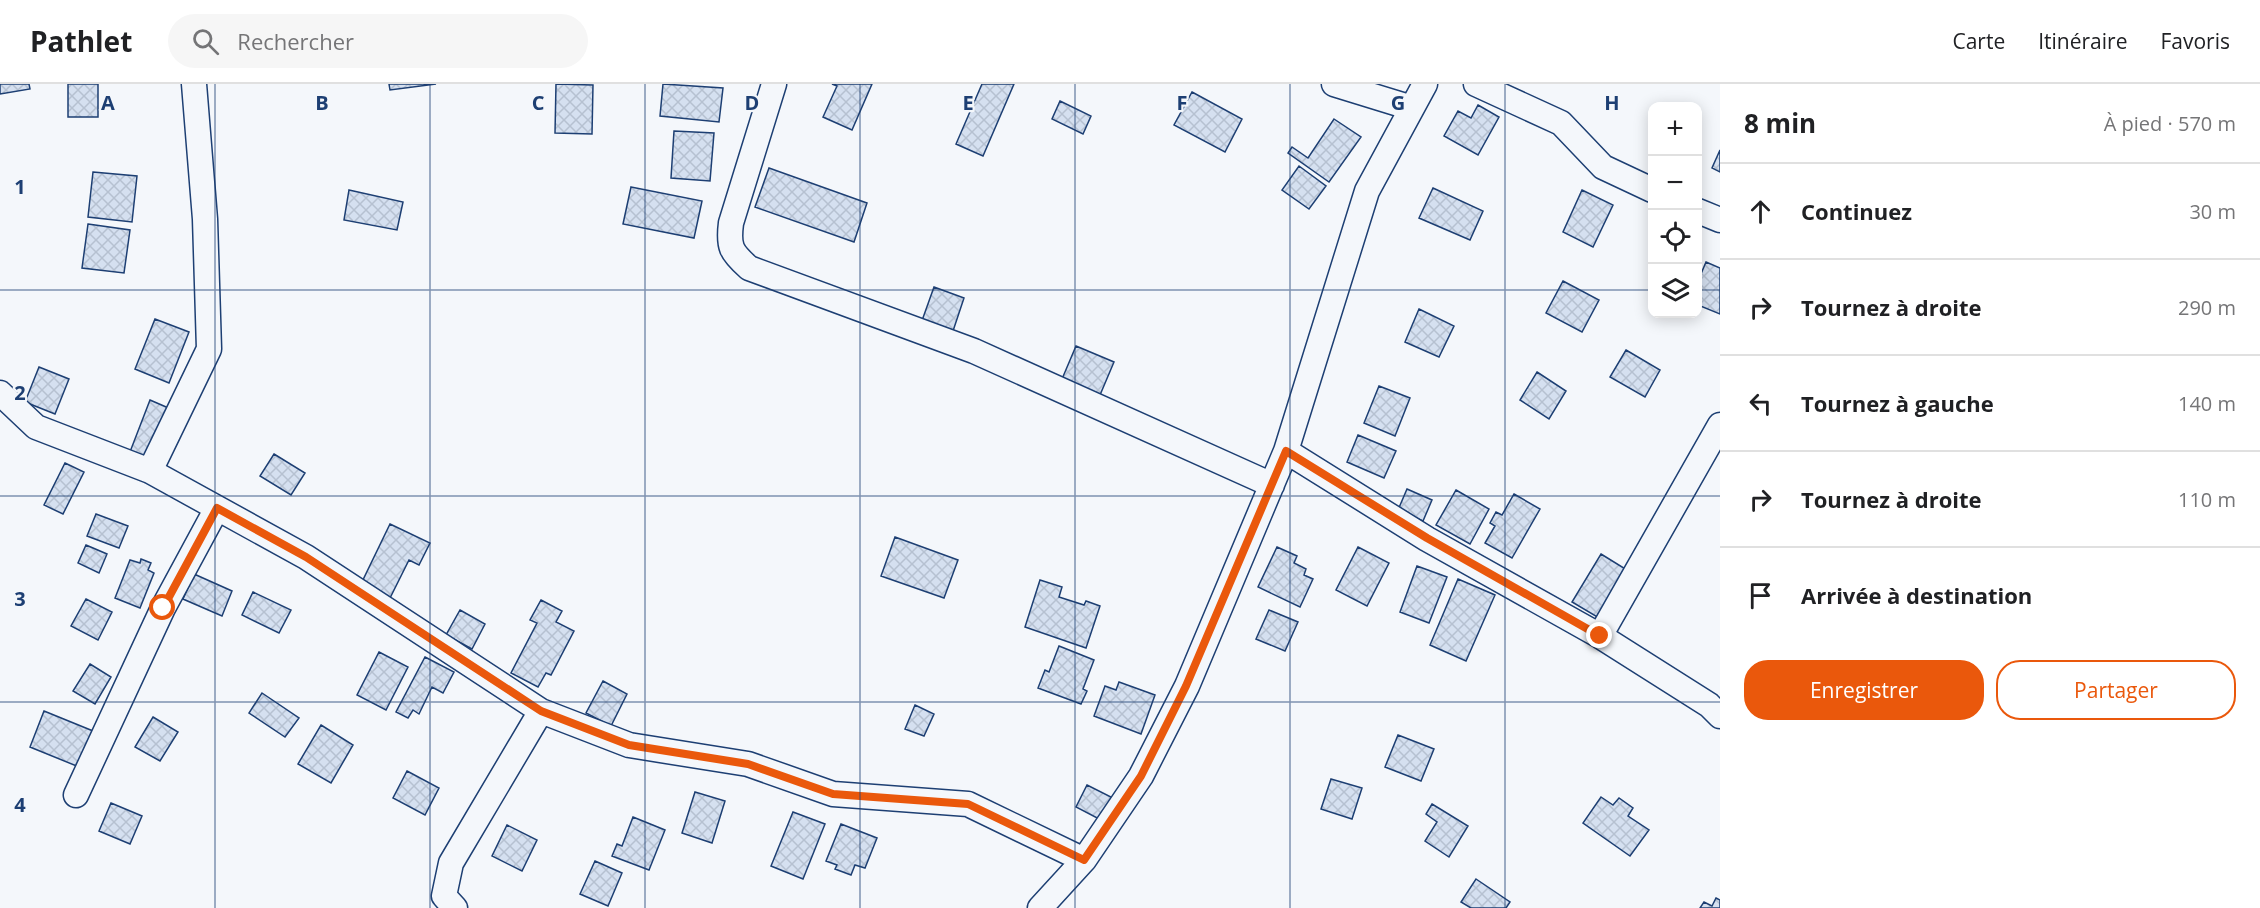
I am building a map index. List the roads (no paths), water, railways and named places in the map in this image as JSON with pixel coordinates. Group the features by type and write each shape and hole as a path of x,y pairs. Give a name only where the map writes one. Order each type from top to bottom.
{"street":[{"path":"150,471 209,349 205,219 194,84"},
{"path":"1334,84 1412,108"},
{"path":"1040,908 1084,860 1141,776 1186,686 1286,451 1367,191 1425,84"},
{"path":"1476,84 1561,123 1603,167 1648,188"},
{"path":"770,88 731,224 729,239 733,253 749,268 974,351 1272,485"},
{"path":"1702,213 1720,220"},
{"path":"0,393 36,427 150,471 306,557 541,711 629,745 748,764 833,794 968,804 1084,860"},
{"path":"1600,636 1720,425"},
{"path":"1286,451 1427,538 1600,636 1709,705 1720,716"},
{"path":"76,795 163,608 217,508"},
{"path":"455,908 444,896 451,862 541,711"}]}
